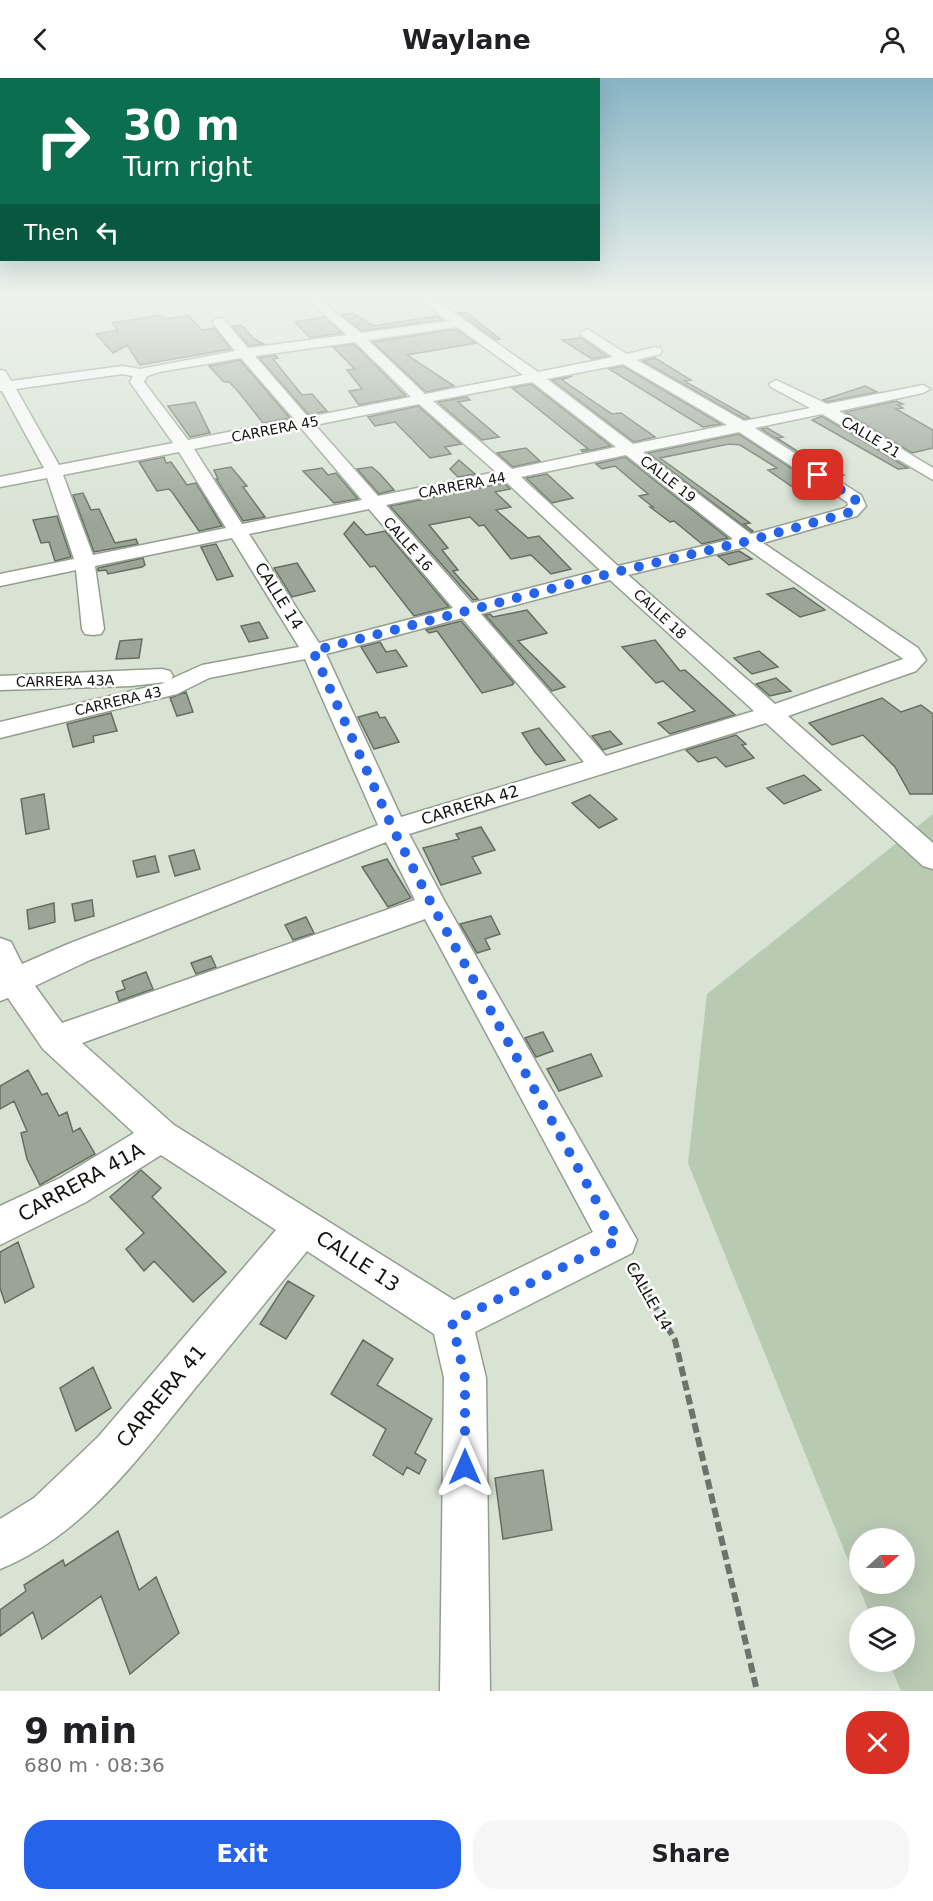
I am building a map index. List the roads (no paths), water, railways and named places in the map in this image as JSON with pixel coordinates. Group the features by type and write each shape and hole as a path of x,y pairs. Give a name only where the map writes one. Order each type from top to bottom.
{"street":[{"path":"93,629 85,561 54,472 2,382 109,371"},
{"path":"130,371 147,371"},
{"name":"CALLE 16","path":"260,371 600,765"},
{"name":"CALLE 18","path":"393,371 616,572 638,595 933,859"},
{"name":"CALLE 19","path":"527,371 748,541 910,652 915,660"},
{"name":"CARRERA 45","path":"0,482 185,448 559,371"},
{"path":"646,371 744,428"},
{"name":"CALLE 14","path":"141,373 137,382 185,448 313,651 393,829 432,905 618,1240 452,1322"},
{"name":"CALLE 21","path":"776,384 826,410 933,475"},
{"name":"CARRERA 44","path":"0,580 744,428 923,389"},
{"name":"CARRERA 43","path":"0,729 169,689 202,672 313,651 616,572 748,541 851,512 857,506 855,499 744,428"},
{"name":"CARRERA 43","path":"548,590 638,595"},
{"name":"CARRERA 42","path":"5,973 79,952 393,829 770,714 908,666 915,660"},
{"name":"CARRERA 43A","path":"0,683 131,680 202,672"},
{"path":"55,1040 432,905"},
{"name":"CALLE 13","path":"5,973 55,1040 161,1136 452,1322"},
{"name":"CARRERA 41A","path":"0,1226 73,1190 161,1136"},
{"name":"CARRERA 41","path":"0,1545 50,1514 114,1453 304,1226"},
{"path":"452,1322 465,1378 465,1691"}]}
